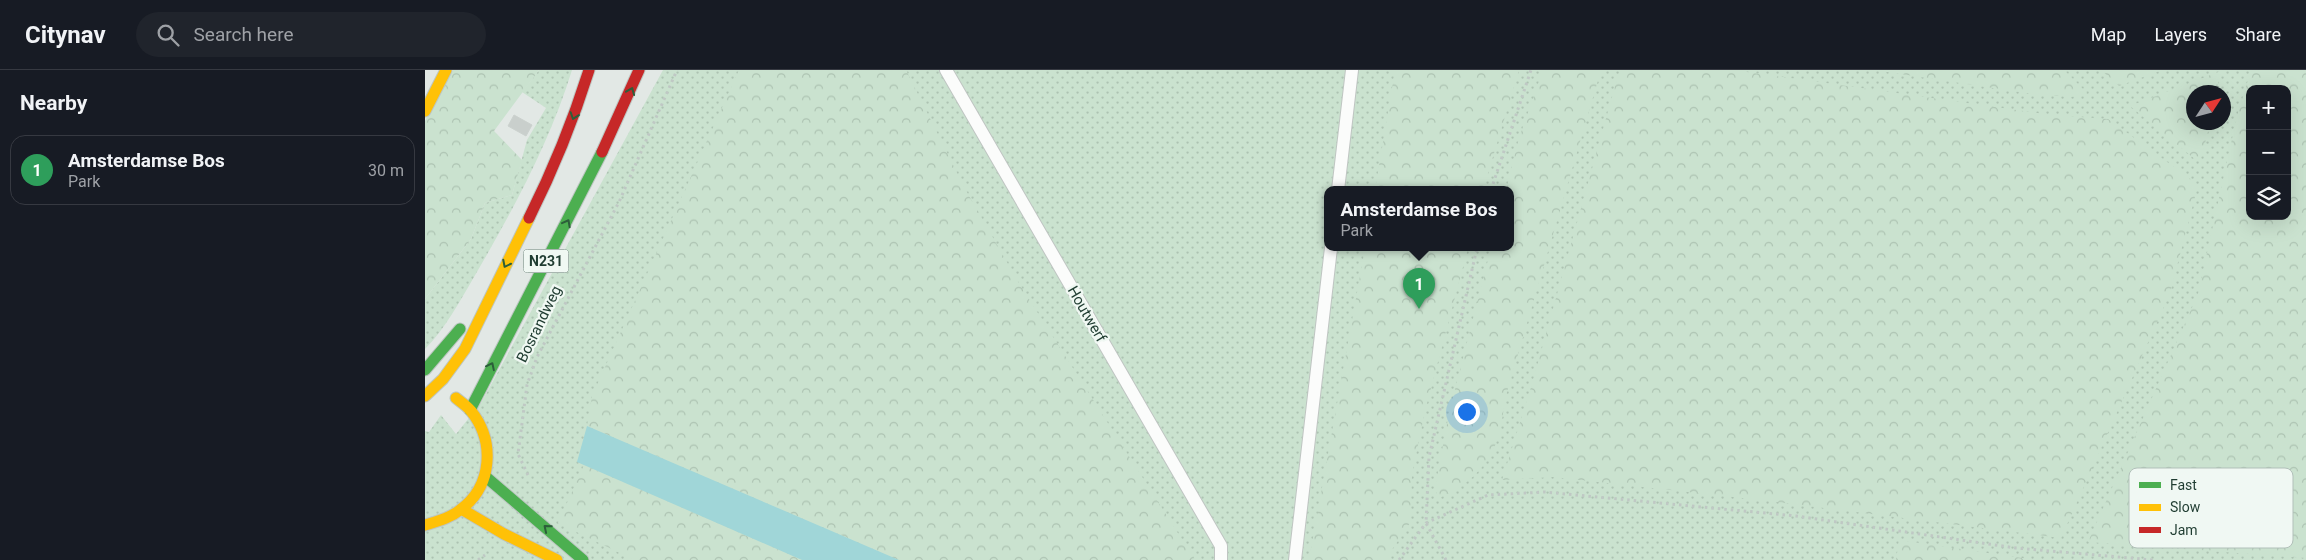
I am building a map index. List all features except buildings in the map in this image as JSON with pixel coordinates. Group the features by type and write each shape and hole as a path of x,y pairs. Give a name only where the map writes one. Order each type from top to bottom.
{"main road":[{"path":"425,111 446,70"},
{"name":"N231","path":"425,396 447,377 474,334 480,315 547,182 573,120 589,70"},
{"name":"Bosrandweg","path":"470,410 582,194 622,112 639,70"},
{"name":"N231","path":"425,370 459,329 480,315"},
{"path":"425,383 438,386 470,410 481,427 485,441 486,476 477,495 463,510 446,520 425,525"},
{"path":"486,476 583,560"},
{"path":"463,510 504,534 557,560"}],"lane":[{"name":"Houtwerf","path":"947,70 1221,546 1221,560"},
{"path":"1338,186 1352,70"},
{"path":"1295,560 1331,251"}],"path":[{"name":"Bosrandweg","path":"523,507 532,489 532,481 518,454 527,385 537,356 619,202 677,70"},
{"path":"1492,186 1531,70"},
{"path":"1446,560 1427,523 1429,457 1476,251"},
{"path":"1399,560 1427,523 1488,495 1545,492 1796,516 2043,551 2153,560"},
{"path":"478,560 504,534"}],"green space":[{"path":"453,70 539,70 494,131 522,160 512,195 485,203 471,239 425,299 425,121"},
{"path":"539,70 572,70 553,124 516,202 458,305 446,324 425,349 425,299 471,239 485,203 512,195 527,140 546,108 522,92"},
{"path":"663,70 2306,70 2306,560 425,560 425,431 429,432 441,415 456,434 481,403"},
{"path":"739,70 906,70 964,187 1020,285 1195,560 899,560 587,426 592,396"},
{"path":"1395,70 1519,70 1484,186 1376,186"},
{"path":"1543,70 1601,70 1507,392 1496,443 1487,461 1473,476 1456,489 1438,498 1435,488 1449,413 1490,251 1514,251 1514,186 1507,186 1519,138"},
{"path":"1625,70 1733,70 2052,115 2108,119 2192,180 2197,189 2170,293 2061,538 1769,501 1553,477 1502,480 1532,384 1617,79"},
{"path":"1874,70 2064,70 2087,93 2071,97 2026,93"},
{"path":"2101,70 2162,70 2119,86"},
{"path":"2251,70 2306,70 2306,558 2170,548 2293,548 2293,468 2129,468 2129,545 2088,542 2198,294 2237,116 2246,86 2246,220 2291,220 2291,85 2246,85"},
{"path":"2221,71 2218,85 2186,85 2186,130 2208,130 2202,156 2196,160 2130,106"},
{"path":"1364,251 1467,251 1425,411 1412,474 1410,523 1385,560 1309,560"},
{"path":"584,465 802,560 634,560 558,523"},
{"path":"1899,540 2035,560 1896,560"}],"water":[{"path":"587,426 899,560 802,560 577,462"}],"traffic: fast":[{"path":"470,410 602,152"},
{"path":"425,370 460,329"},
{"path":"486,477 583,560"}],"traffic: slow":[{"path":"425,111 446,70"},
{"path":"425,396 443,379 465,349 529,218"},
{"path":"425,525 439,521 460,510 479,489 484,476 487,463 487,449 484,436 479,423 471,411 456,398"},
{"path":"463,510 504,534 557,560"}],"traffic: jam":[{"path":"529,218 562,145 589,70"},
{"path":"602,152 639,70"}],"place":[{"name":"Amsterdamse Bos","path":"1419,309"}]}
